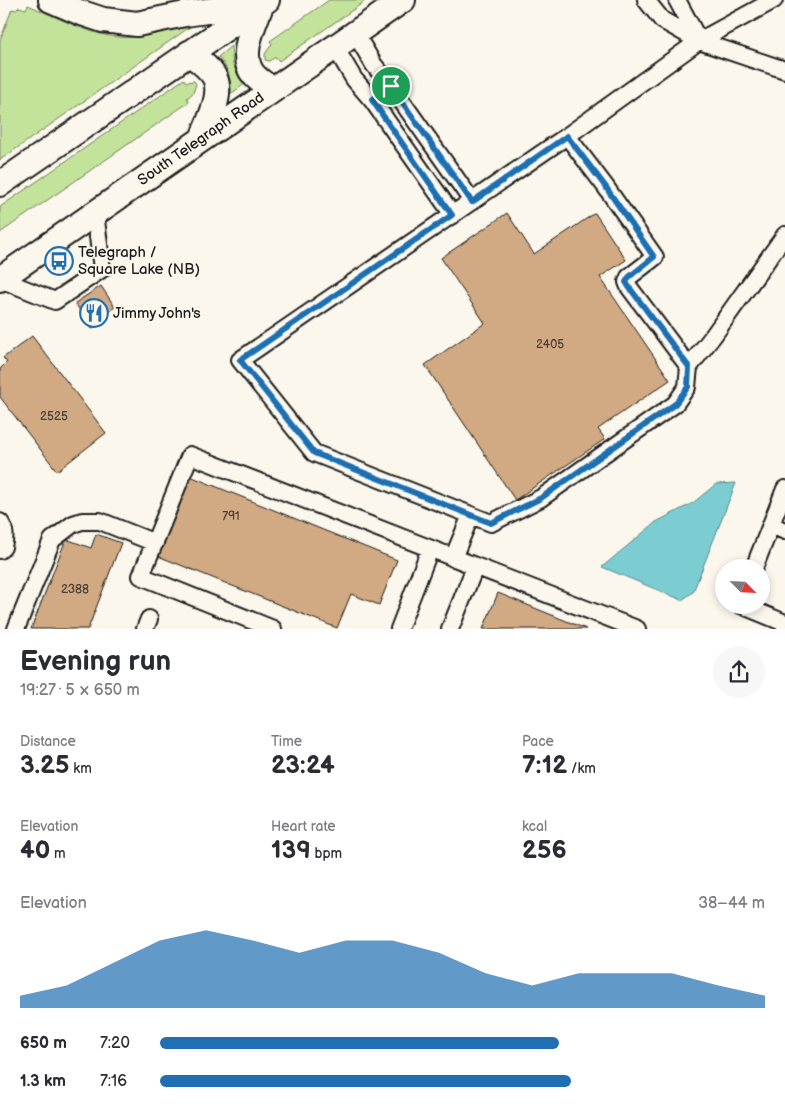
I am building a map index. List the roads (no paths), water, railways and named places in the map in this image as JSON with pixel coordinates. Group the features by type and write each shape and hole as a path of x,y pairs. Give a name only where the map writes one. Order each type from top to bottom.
{"highway":[{"path":"51,0 78,12 103,20 138,24 185,14 264,2"},
{"name":"South Telegraph Road","path":"0,278 403,0"},
{"path":"0,184 264,2"},
{"path":"264,2 248,44 247,57 248,66 253,74 273,90"},
{"path":"190,53 209,70 218,88 216,100 202,139"}],"lane":[{"path":"646,0 662,20 699,41 785,70"},
{"path":"677,0 699,41"},
{"path":"774,0 699,41 567,136 240,360 314,453 491,523 541,498 675,404 688,387 689,367 785,235"},
{"path":"355,33 374,65 391,86 472,202"},
{"path":"335,47 354,79 372,100 452,215"},
{"path":"372,100 391,86"},
{"path":"567,136 605,186 654,257 629,277 626,282 689,367"},
{"path":"420,168 439,155"},
{"path":"0,278 55,301 102,269 95,212"},
{"path":"273,629 141,576 190,455 637,629"},
{"path":"759,559 778,528 785,489"},
{"path":"453,558 471,515"},
{"path":"16,629 52,540 73,524 82,521 100,521 155,543"},
{"path":"0,522 4,528 5,536 3,548 0,550"},
{"path":"399,629 430,549"},
{"path":"450,629 475,567"},
{"path":"763,614 785,623"}],"water":[{"path":"736,483 693,592 682,600 602,567 656,522 693,503 716,484"}],"place":[{"name":"Telegraph / Square Lake (NB)","path":"59,261"},
{"name":"Jimmy John's","path":"94,313"}]}
